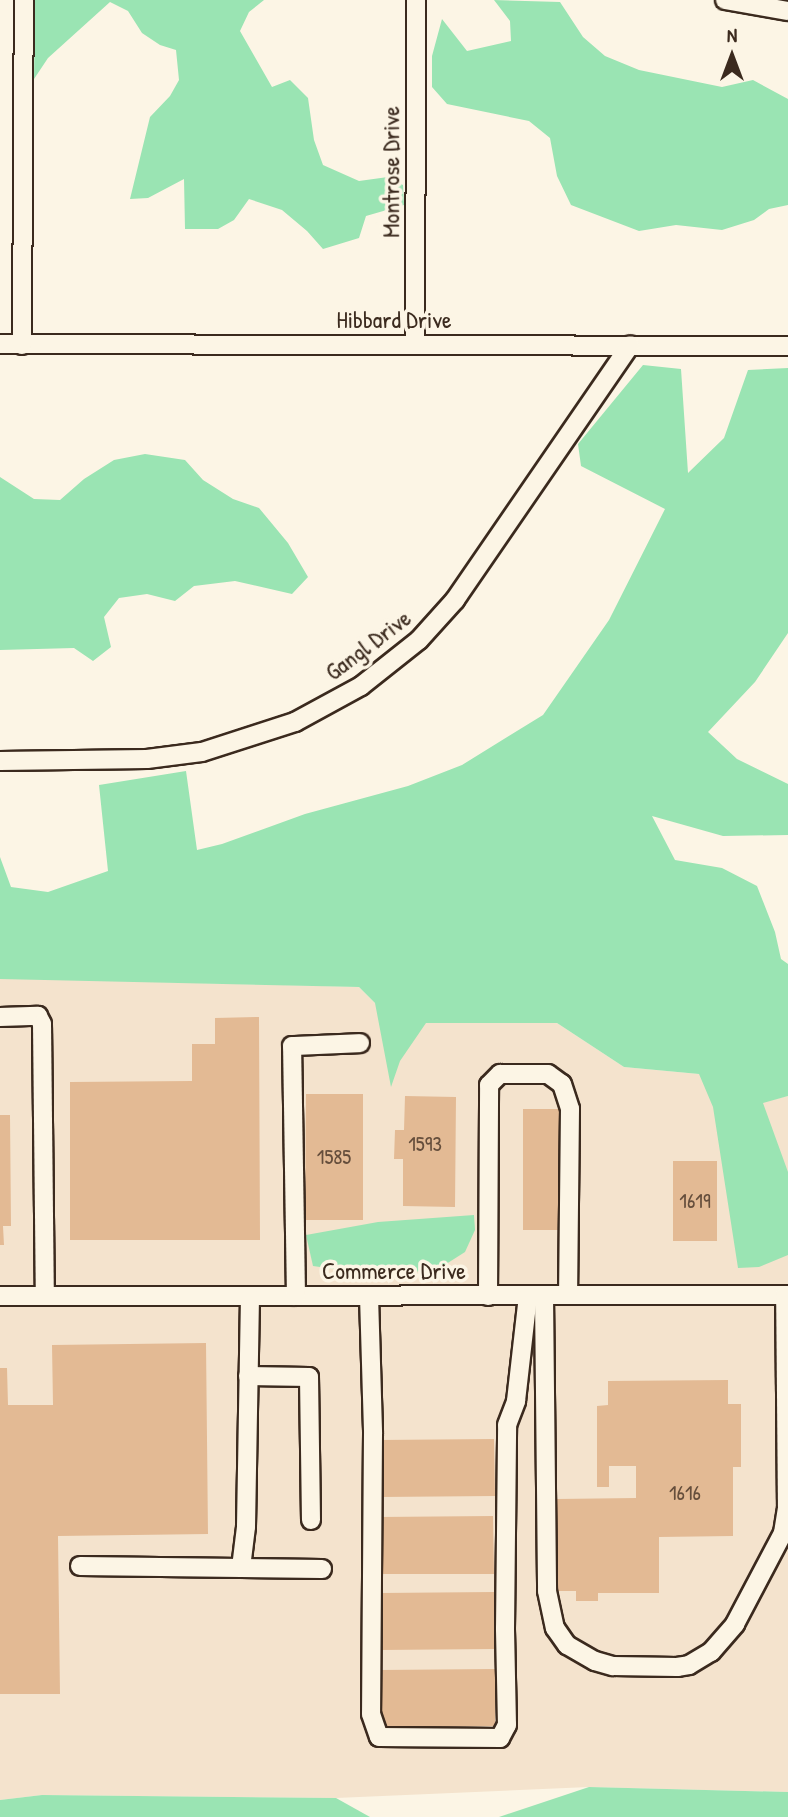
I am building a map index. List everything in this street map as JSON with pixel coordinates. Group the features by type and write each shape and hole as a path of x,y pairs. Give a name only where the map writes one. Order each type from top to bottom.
{"street":[{"path":"22,345 24,0"},
{"name":"Montrose Drive","path":"415,345 416,0"},
{"path":"725,0 788,10"},
{"name":"Hibbard Drive","path":"0,344 788,346"},
{"name":"Gangl Drive","path":"0,761 147,760 202,752 295,722 361,686 419,640 455,600 630,345"},
{"path":"0,1017 38,1016 42,1024 45,1296"},
{"path":"296,1296 292,1046 360,1043"},
{"path":"488,1296 489,1085 500,1074 548,1074 562,1084 566,1096 569,1109 568,1295"},
{"path":"536,1296 547,1591 555,1628 567,1645 595,1661 613,1666 677,1667 689,1665 711,1652 735,1624 783,1533 787,1509 787,1295"},
{"name":"Commerce Drive","path":"0,1296 787,1295"},
{"path":"369,1296 373,1434 371,1714 379,1737 500,1738 507,1725 505,1629 508,1426 516,1402 536,1296"},
{"path":"241,1568 246,1527 250,1297"},
{"path":"248,1376 309,1377 311,1520"},
{"path":"80,1566 323,1569"}],"shaded area":[{"path":"0,978 359,987 375,1003 425,1023 557,1023 624,1067 699,1074 763,1102 788,1096 788,1792 589,1787 336,1798 42,1795 0,1800"}],"green space":[{"path":"35,0 264,0 249,12 240,31 272,87 290,80 308,98 314,140 323,165 359,181 388,177 403,185 404,205 366,216 359,238 323,249 282,210 249,199 234,220 218,229 185,229 184,179 148,198 130,199 150,117 170,96 179,80 176,50 160,45 142,33 128,11 110,2 48,58 34,79"},
{"path":"494,0 560,2 583,37 605,56 639,70 722,87 753,80 788,99 788,205 769,209 754,220 722,230 676,225 639,231 571,205 557,176 550,138 529,121 447,104 432,87 432,56 442,19 467,51 511,41 510,21"},
{"path":"643,365 681,369 688,473 724,438 748,370 788,368 788,633 755,682 708,732 737,759 788,784 788,835 723,836 652,816 675,860 722,868 757,886 775,932 781,959 788,964 788,1096 763,1103 788,1172 788,1255 759,1267 738,1268 713,1107 699,1074 624,1067 557,1023 426,1023 400,1061 391,1087 375,1003 359,987 0,979 0,857 11,887 48,892 108,871 99,785 186,771 197,850 222,844 305,814 408,786 462,765 543,715 609,620 665,509 581,466 578,444"},
{"path":"145,454 185,460 203,480 233,499 259,508 288,543 308,577 292,594 235,581 194,586 175,601 147,594 119,598 104,617 111,647 93,661 74,648 0,650 0,477 34,499 60,500 84,479 114,460"},
{"path":"474,1215 475,1230 465,1252 443,1266 391,1277 313,1266 306,1235 378,1222"},
{"path":"589,1787 788,1792 788,1817 499,1817"},
{"path":"42,1795 336,1798 370,1817 0,1817 0,1800"}],"building":[{"path":"259,1017 260,1240 70,1240 70,1082 192,1081 192,1044 215,1044 215,1018"},
{"path":"306,1094 363,1094 363,1220 305,1220"},
{"path":"405,1096 456,1097 455,1207 403,1206 403,1159 394,1159 395,1130 404,1130"},
{"path":"523,1109 561,1109 561,1230 523,1230"},
{"path":"0,1115 10,1115 11,1226 3,1226 4,1245 0,1245"},
{"path":"673,1161 717,1161 717,1241 673,1241"},
{"path":"206,1343 208,1534 58,1536 60,1694 0,1694 0,1368 7,1368 8,1405 53,1405 52,1345"},
{"path":"728,1380 728,1404 741,1404 741,1467 733,1467 733,1536 659,1537 659,1593 598,1593 598,1601 576,1601 576,1591 557,1591 557,1499 636,1498 636,1466 609,1466 609,1487 597,1487 597,1406 608,1405 608,1381"},
{"path":"494,1439 495,1496 380,1497 380,1440"},
{"path":"493,1516 494,1574 379,1574 379,1517"},
{"path":"494,1592 495,1649 380,1650 380,1593"},
{"path":"495,1669 495,1726 380,1727 380,1670"}]}
